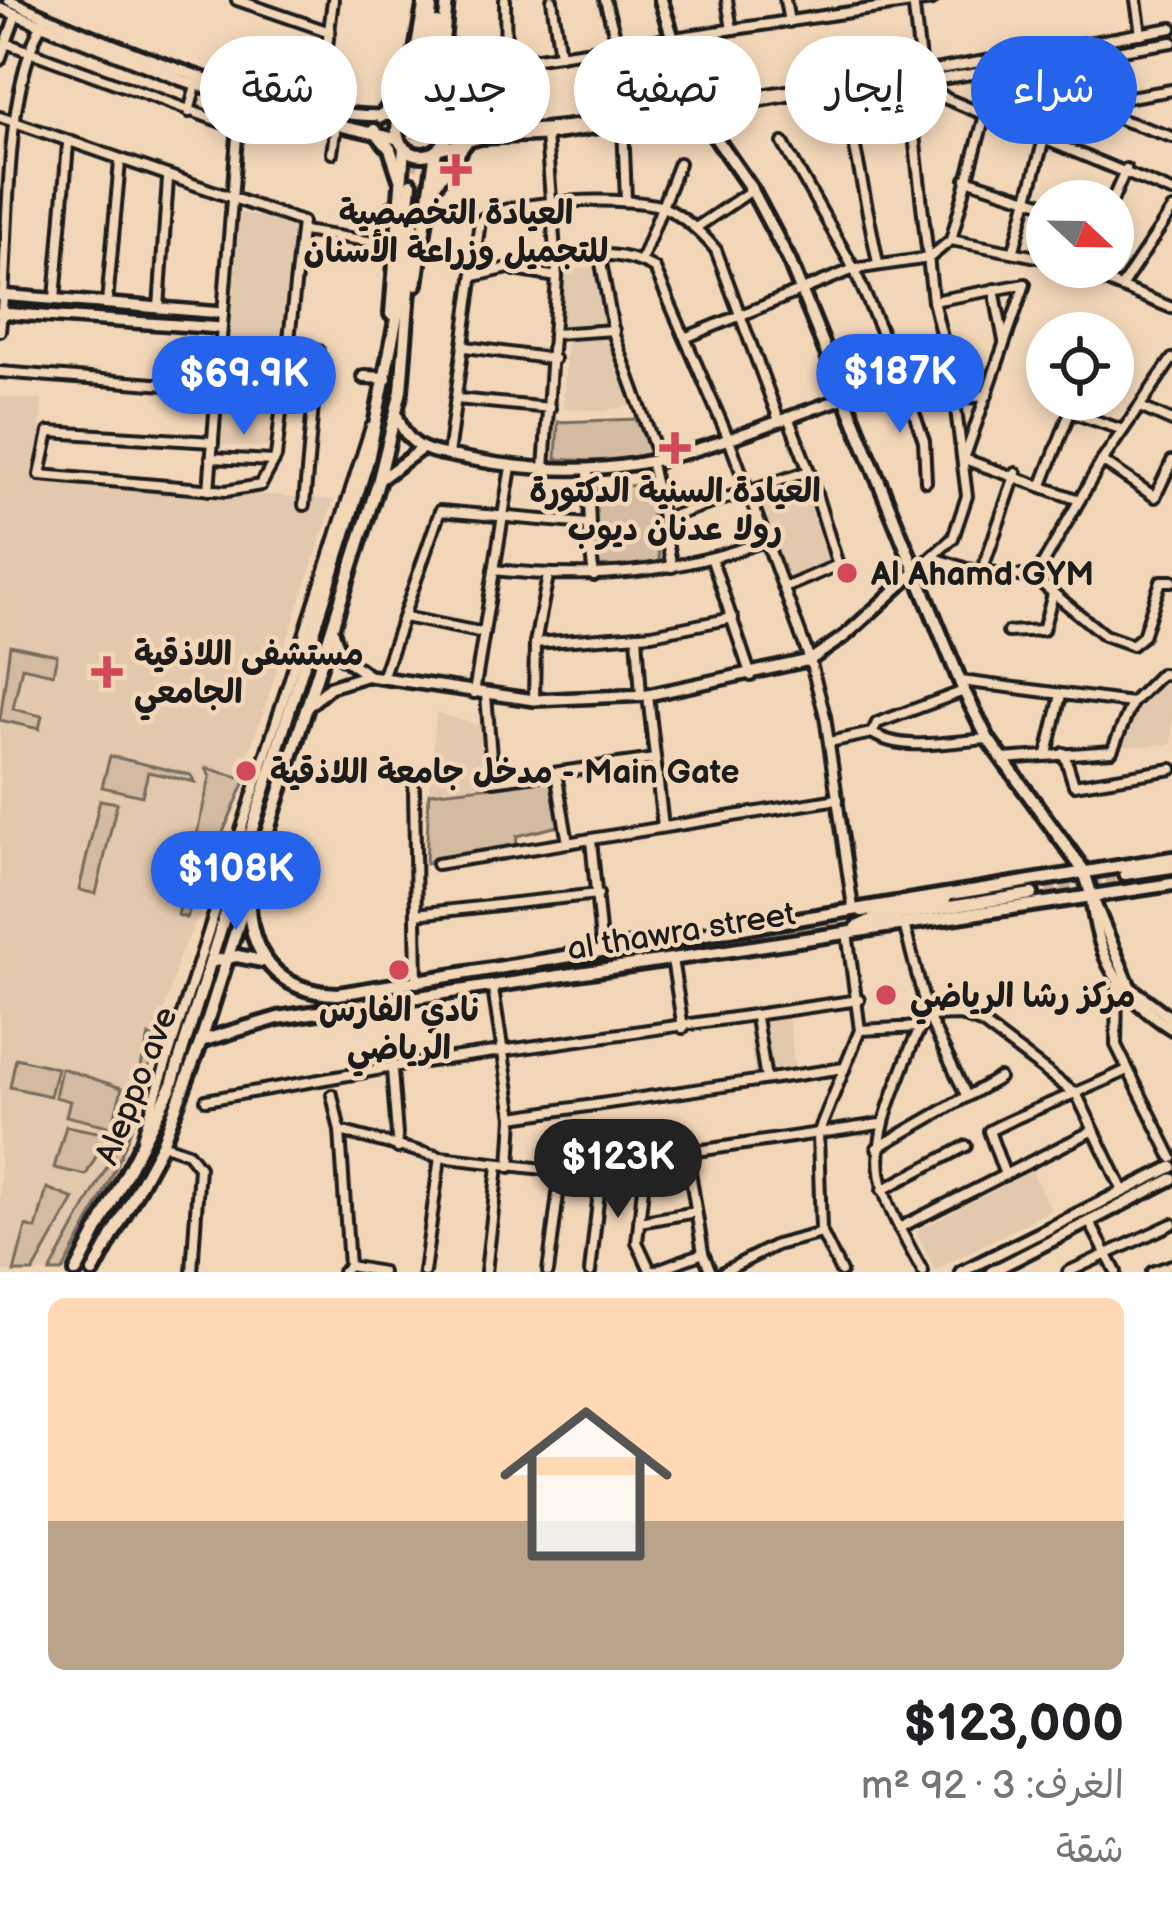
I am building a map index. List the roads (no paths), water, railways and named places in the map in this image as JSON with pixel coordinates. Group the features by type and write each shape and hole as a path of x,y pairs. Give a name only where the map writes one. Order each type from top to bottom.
{"main road":[{"path":"432,36 436,0"},
{"path":"661,0 672,36"},
{"path":"374,130 426,198"},
{"path":"401,144 413,183 404,364"},
{"path":"402,144 418,155 437,150"},
{"path":"385,214 402,202 441,144"},
{"path":"404,364 426,198 464,144"},
{"path":"720,144 752,190 800,287 962,686 988,739 1084,872 1091,894"},
{"path":"389,359 413,183"},
{"path":"389,359 402,202"},
{"name":"Aleppo ave","path":"76,1272 171,1087 368,460 389,359"},
{"name":"Aleppo ave","path":"93,1272 161,1144 202,1040 378,483 397,414 404,364"},
{"path":"364,377 386,378"},
{"path":"1125,877 1172,866"},
{"name":"al thawra street","path":"211,962 228,957 262,961 280,977 314,992 395,986 1053,876 1172,866"},
{"path":"1102,869 1096,881 1107,893"},
{"path":"1053,876 1063,887 1056,901"},
{"name":"al thawra street","path":"202,1040 274,1019 1172,884"},
{"path":"851,930 874,919 1032,890 869,911 853,908"},
{"path":"249,892 252,932 262,961"},
{"path":"395,986 399,1002"}],"street":[{"path":"9,0 200,73"},
{"path":"237,0 330,32"},
{"path":"329,36 333,0"},
{"path":"504,36 505,0"},
{"path":"552,0 560,56"},
{"path":"604,0 615,36"},
{"path":"727,0 732,29"},
{"path":"784,0 789,22"},
{"path":"849,0 851,14"},
{"path":"691,36 932,0"},
{"path":"1136,0 1142,34"},
{"path":"913,36 914,3"},
{"path":"0,8 200,86"},
{"path":"0,60 16,15"},
{"path":"0,331 5,208 16,124 29,48 42,23"},
{"path":"947,66 1172,28"},
{"path":"1137,47 1172,42"},
{"path":"6,43 200,116"},
{"path":"550,57 574,54"},
{"path":"182,80 187,69"},
{"path":"189,112 196,85"},
{"path":"1172,90 1112,100 1108,108 1122,120 1172,137"},
{"path":"357,114 381,117"},
{"path":"0,117 168,179 297,218 303,231 274,461 255,488 208,490 44,479 46,432 213,442"},
{"path":"357,127 381,133"},
{"path":"783,143 854,268 905,386 924,441 926,481"},
{"path":"55,299 68,144"},
{"path":"208,490 234,144"},
{"path":"332,153 333,144"},
{"path":"437,150 456,144"},
{"path":"544,470 557,277 547,144"},
{"path":"623,144 626,200"},
{"path":"854,144 878,263"},
{"path":"304,710 330,686 369,676 534,700 645,695 751,676 810,660 935,558 964,517 964,459 934,301 918,144"},
{"path":"687,337 854,268 929,258 951,240 977,144"},
{"path":"1031,180 1042,144"},
{"path":"1058,144 1172,192"},
{"path":"107,303 120,162"},
{"path":"641,261 679,163"},
{"path":"1121,180 1126,169"},
{"path":"159,308 168,179"},
{"path":"966,179 1026,198 1014,250"},
{"path":"697,227 752,190"},
{"path":"448,455 483,218 551,204 626,200 662,206 697,227 716,250 809,471 839,561 836,568 784,588"},
{"path":"1134,267 1172,210"},
{"path":"303,231 381,243"},
{"path":"951,240 1026,253"},
{"path":"474,276 600,257 641,261 655,269 730,442 810,660 829,742 853,908"},
{"path":"600,257 614,330 656,462 673,567"},
{"path":"508,269 557,277"},
{"path":"934,301 1021,282 1026,289 964,459"},
{"path":"1131,288 1172,308"},
{"path":"994,290 1005,346"},
{"path":"1,295 222,313"},
{"path":"1,313 220,328"},
{"path":"554,334 614,330"},
{"path":"466,347 554,359"},
{"path":"304,505 318,350"},
{"path":"1035,578 1102,461 1172,358"},
{"path":"0,372 217,388"},
{"path":"378,483 396,462 420,450 544,470 588,471 656,462 730,442 897,376"},
{"path":"905,386 952,378"},
{"path":"955,400 987,395"},
{"path":"457,399 550,408"},
{"path":"139,1156 357,459 381,403"},
{"path":"1140,407 1172,421"},
{"path":"397,414 405,434 420,450"},
{"path":"1042,484 1067,420"},
{"path":"1094,420 1123,430"},
{"path":"211,458 274,461"},
{"path":"964,459 1016,473 1079,500"},
{"path":"1102,461 1155,496 1172,461"},
{"path":"511,467 484,633 480,694 494,782 656,759"},
{"path":"588,471 594,576"},
{"path":"663,519 809,471"},
{"path":"982,571 1016,473"},
{"path":"382,678 440,512 590,526"},
{"path":"494,570 594,576 712,560 766,540"},
{"path":"935,558 1035,578 1104,635 1132,645 1143,637 1161,581 1172,581"},
{"path":"712,560 751,676"},
{"path":"534,700 535,643 548,576"},
{"path":"1008,632 1043,630 1054,594"},
{"path":"404,616 484,633"},
{"path":"535,643 637,635 733,618"},
{"path":"332,626 342,657 369,676"},
{"path":"637,635 663,826"},
{"path":"1002,759 1112,751 1132,703 1161,674 1172,675"},
{"path":"872,733 877,722 962,686 1132,703"},
{"path":"1047,754 1061,695"},
{"path":"829,742 872,733 884,741 919,744 988,739"},
{"path":"1064,753 1074,785 1172,769"},
{"path":"556,773 568,843"},
{"path":"414,788 417,983"},
{"path":"437,864 838,799"},
{"path":"591,840 602,955"},
{"path":"416,914 598,894"},
{"path":"961,1272 1172,1163 1117,1045 1118,985 1091,894"},
{"path":"1091,894 1130,987 1172,1019"},
{"path":"904,923 928,1016 966,1095"},
{"path":"841,1272 822,1233 818,1134 860,1030 851,930"},
{"path":"672,959 683,1028"},
{"path":"1118,985 1172,1029"},
{"path":"493,989 513,1117 510,1167"},
{"path":"206,1100 859,1000"},
{"path":"928,1016 960,1015 982,1024 1077,1095 1123,1191"},
{"path":"923,1272 882,1190 875,1149 880,1124 928,1016"},
{"path":"756,1018 766,1079"},
{"path":"860,1030 920,1027"},
{"path":"513,1117 844,1068"},
{"path":"392,1070 398,1148"},
{"path":"1005,1175 988,1131 1059,1095 1077,1095 1127,1070"},
{"path":"875,1149 999,1078"},
{"path":"332,1095 340,1131 346,1269 382,1272"},
{"path":"340,1131 440,1157 561,1171 880,1124"},
{"path":"899,1228 1092,1131"},
{"path":"161,1144 188,1153 199,1167 192,1272"},
{"path":"882,1190 966,1146"},
{"path":"687,1153 703,1253 711,1272"},
{"path":"424,1272 440,1157"},
{"path":"646,1160 637,1242 652,1272 703,1253"},
{"path":"590,1272 602,1165"},
{"path":"487,1272 498,1166"},
{"path":"548,1272 561,1171"},
{"path":"991,1272 1172,1179"},
{"path":"638,1222 696,1212"},
{"path":"1089,1221 1116,1272"},
{"path":"1068,1272 1104,1251 1172,1224"},
{"path":"723,1272 776,1245 822,1233"},
{"path":"1152,1272 1172,1265"}],"tunnel":[{"path":"411,184 416,144"},
{"path":"1032,894 1126,881"}],"place":[{"name":"العيادة التخصصية للتجميل وزراعة الأسنان","path":"456,170"},
{"name":"العيادة السنية الدكتورة رولا عدنان ديوب","path":"675,448"},
{"name":"Al Ahamd GYM","path":"847,573"},
{"name":"مستشفى اللاذقية الجامعي","path":"107,672"},
{"name":"مدخل جامعة اللاذقية - Main Gate","path":"246,771"},
{"name":"نادي الفارس الرياضي","path":"399,970"},
{"name":"مركز رشا الرياضي","path":"886,995"}]}
